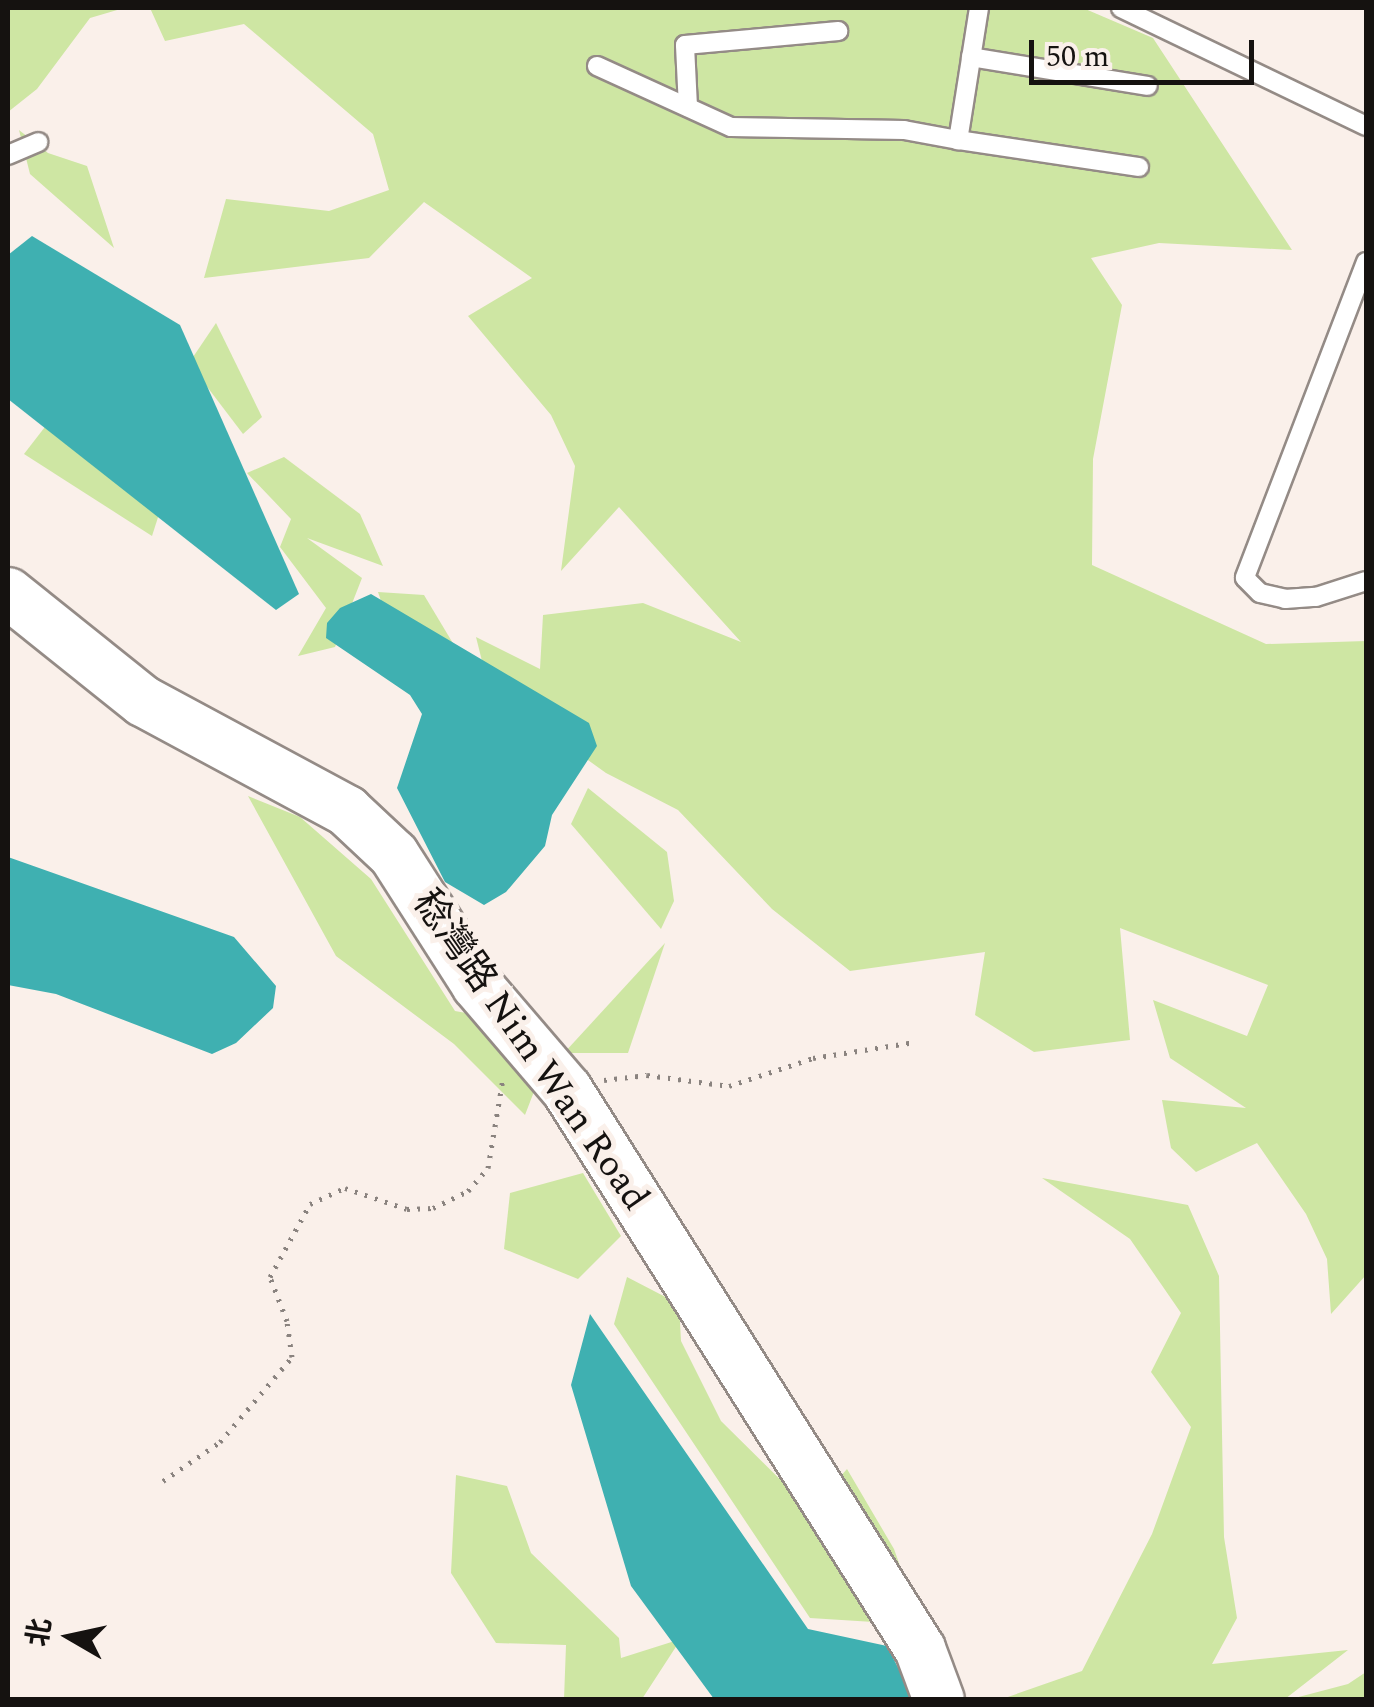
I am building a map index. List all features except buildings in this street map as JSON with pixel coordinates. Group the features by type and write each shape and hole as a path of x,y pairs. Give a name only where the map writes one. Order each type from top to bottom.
{"street":[{"name":"稔灣路 Nim Wan Road","path":"8,593 143,701 348,811 394,854 476,985 512,1021 567,1090 920,1648 938,1700"}],"lane":[{"path":"958,140 979,8"},
{"path":"1121,8 1366,126"},
{"path":"688,107 685,45 838,32"},
{"path":"971,57 1148,86"},
{"path":"597,66 731,127 904,130 1139,168"},
{"path":"8,156 38,142"},
{"path":"1366,262 1245,578 1260,592 1285,599 1316,598 1366,581"}],"path":[{"path":"163,1482 220,1442 287,1366 287,1321 270,1277 310,1204 345,1188 407,1209 433,1208 468,1192 488,1168 512,1021"},
{"path":"567,1090 647,1075 730,1086 813,1058 916,1042"}],"green space":[{"path":"8,8 124,8 90,18 37,89 8,112"},
{"path":"150,8 1083,8 1153,38 1292,250 1159,243 1091,258 1122,305 1093,459 1092,565 1266,644 1366,641 1366,1275 1331,1314 1327,1259 1306,1214 1257,1143 1196,1172 1171,1148 1162,1100 1246,1108 1170,1058 1153,1000 1247,1036 1268,985 1120,928 1130,1040 1034,1052 975,1015 985,952 850,971 772,909 678,810 606,773 489,689 476,637 540,669 543,615 643,603 741,642 619,507 561,571 575,466 551,415 468,316 532,278 424,202 369,258 204,278 226,199 329,211 389,190 373,134 244,24 165,41"},
{"path":"19,130 48,153 87,166 114,248 30,174"},
{"path":"216,323 262,417 243,434 189,363"},
{"path":"48,423 160,511 152,536 24,454"},
{"path":"284,457 360,514 383,566 307,538 362,578 335,647 298,656 326,608 280,547 291,519 247,473"},
{"path":"378,592 424,595 457,650 404,669"},
{"path":"588,788 667,852 674,901 661,929 571,824"},
{"path":"248,796 300,817 371,879 455,1011 477,1015 540,1076 525,1115 454,1044 336,956"},
{"path":"665,943 628,1053 564,1053"},
{"path":"583,1173 621,1236 578,1279 504,1249 510,1193"},
{"path":"1042,1178 1188,1205 1219,1276 1224,1537 1237,1618 1212,1664 1348,1650 1285,1699 1002,1699 1082,1671 1152,1534 1191,1427 1151,1372 1181,1313 1130,1239"},
{"path":"627,1277 679,1304 681,1341 721,1421 811,1510 847,1469 894,1549 921,1625 810,1618 614,1324"},
{"path":"456,1475 507,1486 531,1553 619,1638 621,1658 681,1639 642,1699 564,1699 566,1645 496,1643 451,1573"},
{"path":"1366,1672 1366,1699 1291,1699 1348,1684"}],"water":[{"path":"32,236 180,325 299,594 276,610 8,399 8,255"},
{"path":"371,594 589,723 597,746 552,815 545,846 506,892 484,905 445,882 397,788 422,714 410,695 326,638 327,623 340,608"},
{"path":"8,857 234,937 276,986 273,1008 236,1043 212,1054 56,994 8,985"},
{"path":"590,1314 808,1629 887,1646 914,1699 714,1699 631,1586 571,1385"}]}
